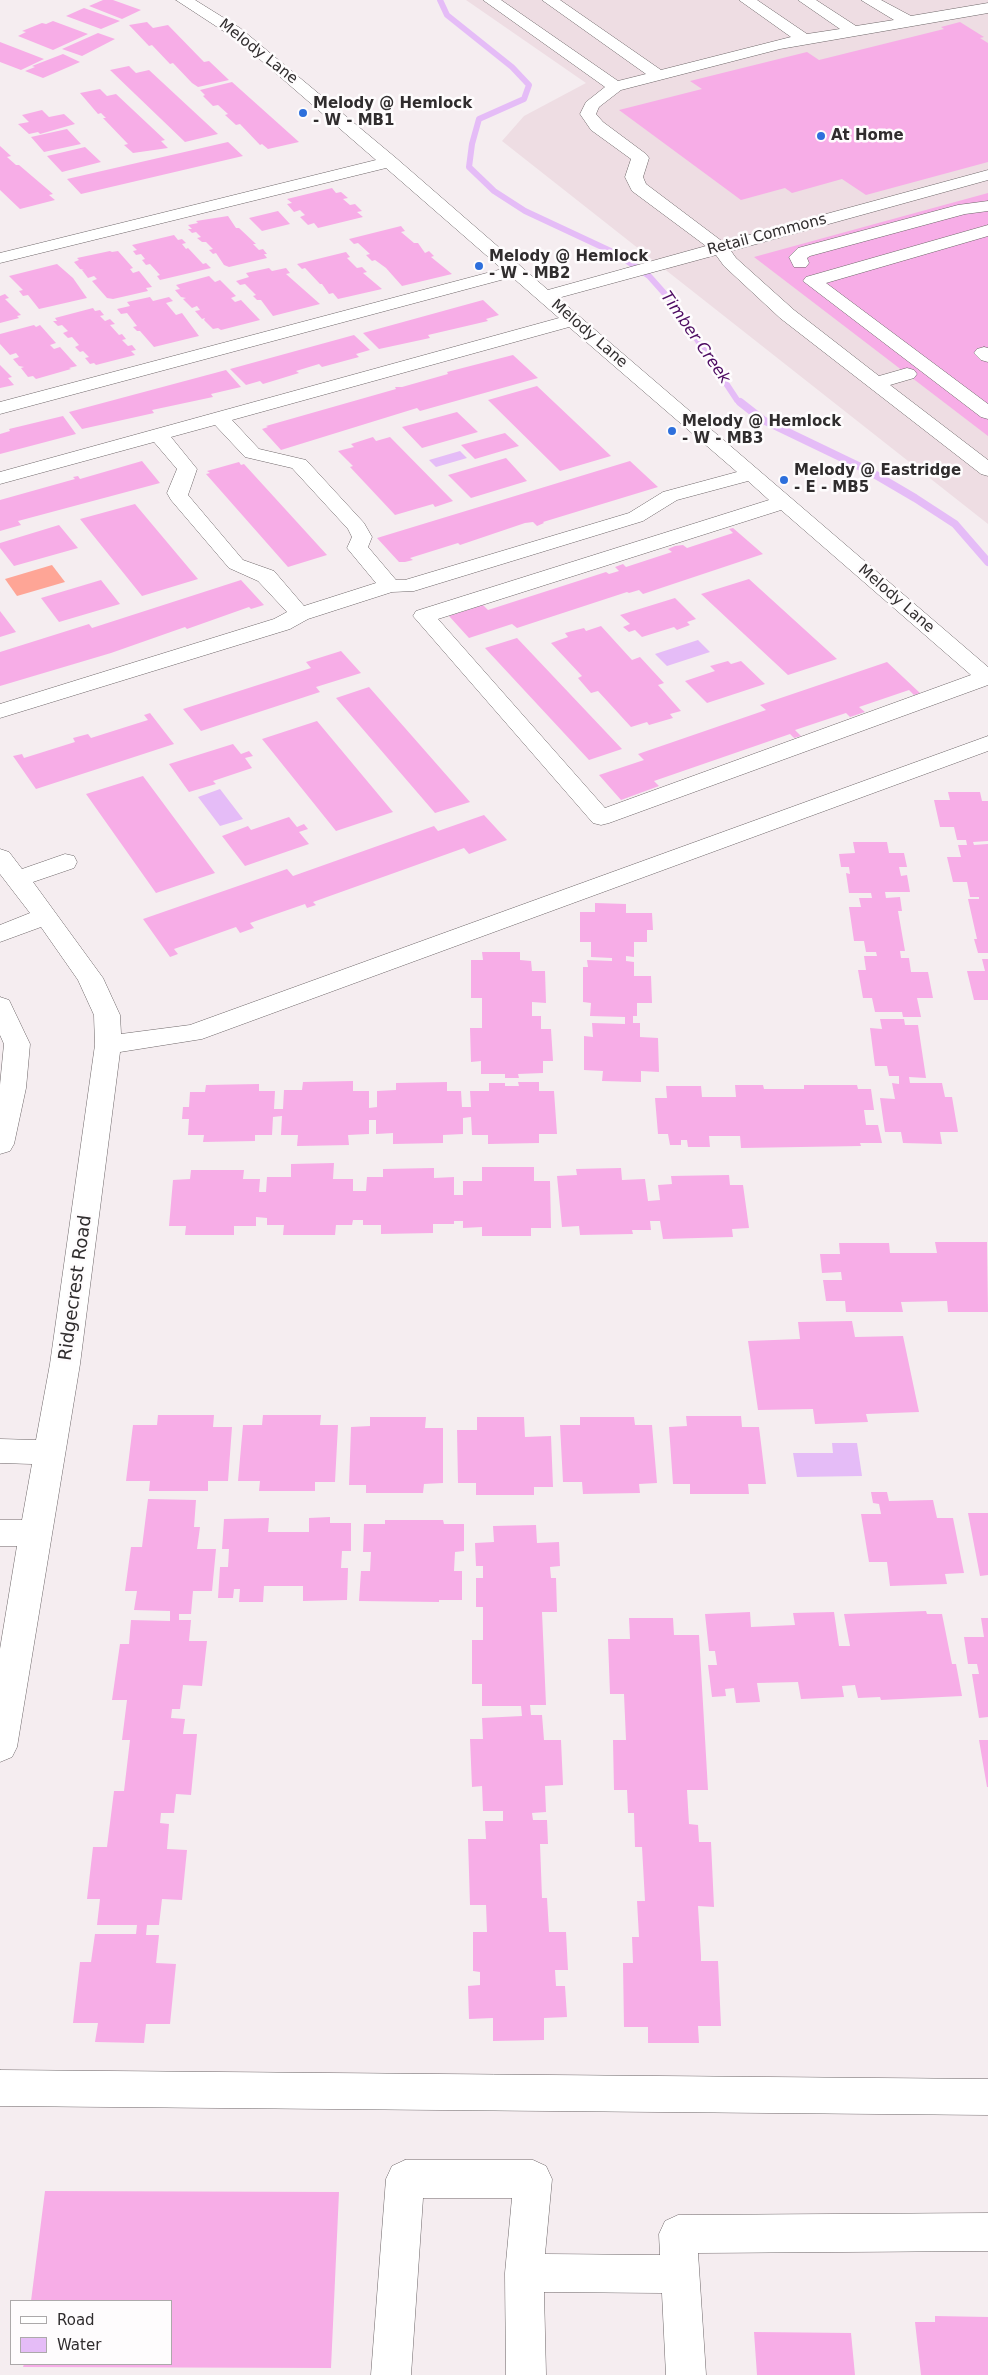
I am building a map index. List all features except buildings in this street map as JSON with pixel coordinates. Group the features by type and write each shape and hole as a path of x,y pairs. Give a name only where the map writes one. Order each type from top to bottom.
{"street":[{"name":"Melody Lane","path":"184,0 234,31 262,53 987,677"},
{"path":"491,0 615,87"},
{"path":"550,0 659,76"},
{"path":"747,0 805,40"},
{"path":"806,0 855,32"},
{"path":"869,0 910,22"},
{"path":"935,0 956,14"},
{"path":"987,9 779,44 615,87 592,104 588,114 597,126 640,158 634,177 638,187 720,248 738,269 787,314 988,470"},
{"path":"0,258 390,162"},
{"name":"Retail Commons","path":"545,296 988,175"},
{"path":"800,263 798,257 804,252 964,209 988,206"},
{"path":"988,230 812,281 988,413"},
{"path":"738,269 761,263"},
{"path":"0,408 515,271"},
{"path":"0,478 572,320"},
{"path":"876,383 907,374"},
{"path":"220,417 252,453 299,464 357,527 362,537 357,548 390,586"},
{"path":"158,434 188,470 177,493 178,496 236,564 266,576 300,614"},
{"path":"0,711 282,624 300,614 390,586 406,586 636,517 670,496 752,474"},
{"path":"784,502 424,616 600,818 987,677"},
{"path":"108,1045 193,1033 988,743"},
{"path":"8,873 65,862"},
{"name":"Ridgecrest Road","path":"0,1747 65,1364 108,1045 107,1015 90,978 46,916 8,873"},
{"path":"0,934 46,916"},
{"path":"0,1006 17,1044 13,1088 0,1144"},
{"path":"0,1452 49,1453"},
{"path":"0,1533 35,1533"},
{"path":"0,2088 988,2097"},
{"path":"391,2375 405,2179 533,2179 524,2273 526,2375"},
{"path":"686,2375 678,2234 988,2232"},
{"path":"524,2273 681,2274"}],"shaded area":[{"path":"466,0 988,0 988,524 502,141 524,116 586,83"},
{"path":"52,565 65,582 17,596 5,579"}],"water":[{"path":"460,451 467,458 436,467 429,460"},
{"path":"698,640 710,652 667,666 655,654"},
{"path":"220,789 243,819 220,826 198,797"},
{"path":"832,1443 857,1443 862,1476 797,1477 793,1453 833,1453"}],"waterway":[{"name":"Timber Creek","path":"440,0 447,15 512,67 529,85 524,99 479,119 472,144 469,167 494,191 525,211 617,254 649,276 673,303 737,400 741,403"},
{"name":"Timber Creek","path":"740,402 763,420 869,471 915,498 955,524 988,562"}],"place":[{"name":"Melody @ Hemlock - W - MB1","path":"303,113"},
{"name":"At Home","path":"821,136"},
{"name":"Melody @ Hemlock - W - MB2","path":"479,266"},
{"name":"Melody @ Hemlock - W - MB3","path":"672,431"},
{"name":"Melody @ Eastridge - E - MB5","path":"784,480"}]}
